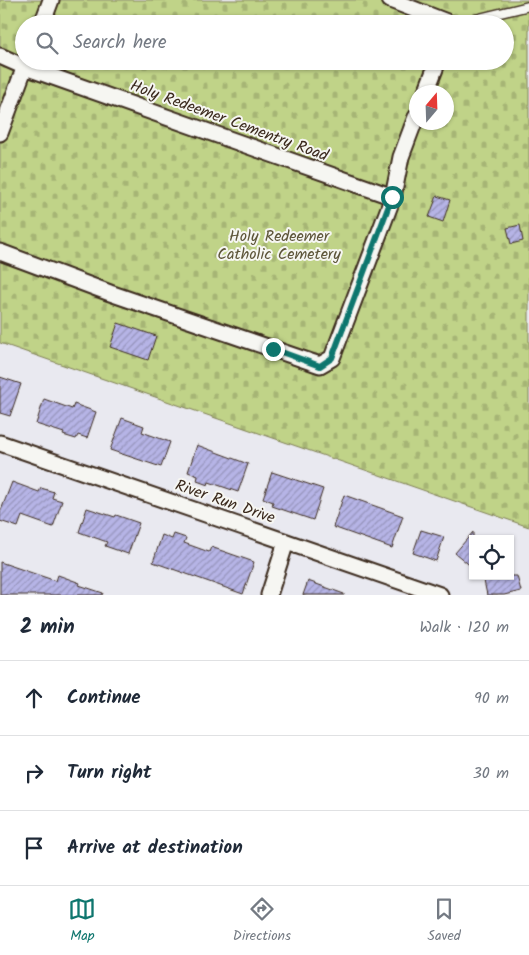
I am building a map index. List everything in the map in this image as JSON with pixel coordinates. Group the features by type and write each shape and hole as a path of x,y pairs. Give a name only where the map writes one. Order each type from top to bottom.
{"street":[{"path":"46,15 52,0"},
{"path":"390,0 429,15"},
{"name":"Holy Redeemer Cementry Road","path":"0,56 15,61"},
{"path":"0,133 24,70"},
{"name":"Holy Redeemer Cementry Road","path":"43,70 392,197"},
{"path":"429,85 435,70"},
{"path":"0,252 110,293 320,366 332,358 392,197 401,157 411,130"},
{"name":"River Run Drive","path":"0,443 440,595"},
{"path":"269,595 286,542"}],"lane":[{"path":"491,15 529,6"}],"green space":[{"name":"Holy Redeemer Catholic Cemetery","path":"0,0 529,0 529,527 0,343"}],"building":[{"path":"437,196 450,200 443,222 429,217"},
{"path":"520,225 523,241 511,244 507,228"},
{"path":"118,323 156,336 148,360 110,347"},
{"path":"0,377 21,384 10,416 0,413"},
{"path":"44,399 72,409 74,404 96,412 87,438 78,435 76,439 36,424"},
{"path":"122,418 144,426 142,432 170,442 161,467 110,450"},
{"path":"197,445 248,464 238,492 209,482 208,485 197,481 198,476 188,472"},
{"path":"272,472 323,489 313,520 272,506 273,502 263,498"},
{"path":"12,482 39,492 41,488 54,492 52,498 62,501 53,527 22,516 18,527 0,521 0,513"},
{"path":"344,495 403,516 392,548 333,527"},
{"path":"87,508 139,523 128,554 105,546 107,542 79,532"},
{"path":"421,530 444,537 436,561 413,553"},
{"path":"174,534 186,538 184,543 209,552 211,547 254,562 243,594 153,562 162,535 172,539"},
{"path":"469,537 469,565 455,553"},
{"path":"0,562 56,581 58,575 103,593 102,595 0,595"},
{"path":"514,576 517,576 521,591 504,595 487,595 484,580 514,580"},
{"path":"308,581 344,594 344,595 303,595"}],"route":[{"path":"273,349 320,366 332,358 392,197"}]}
